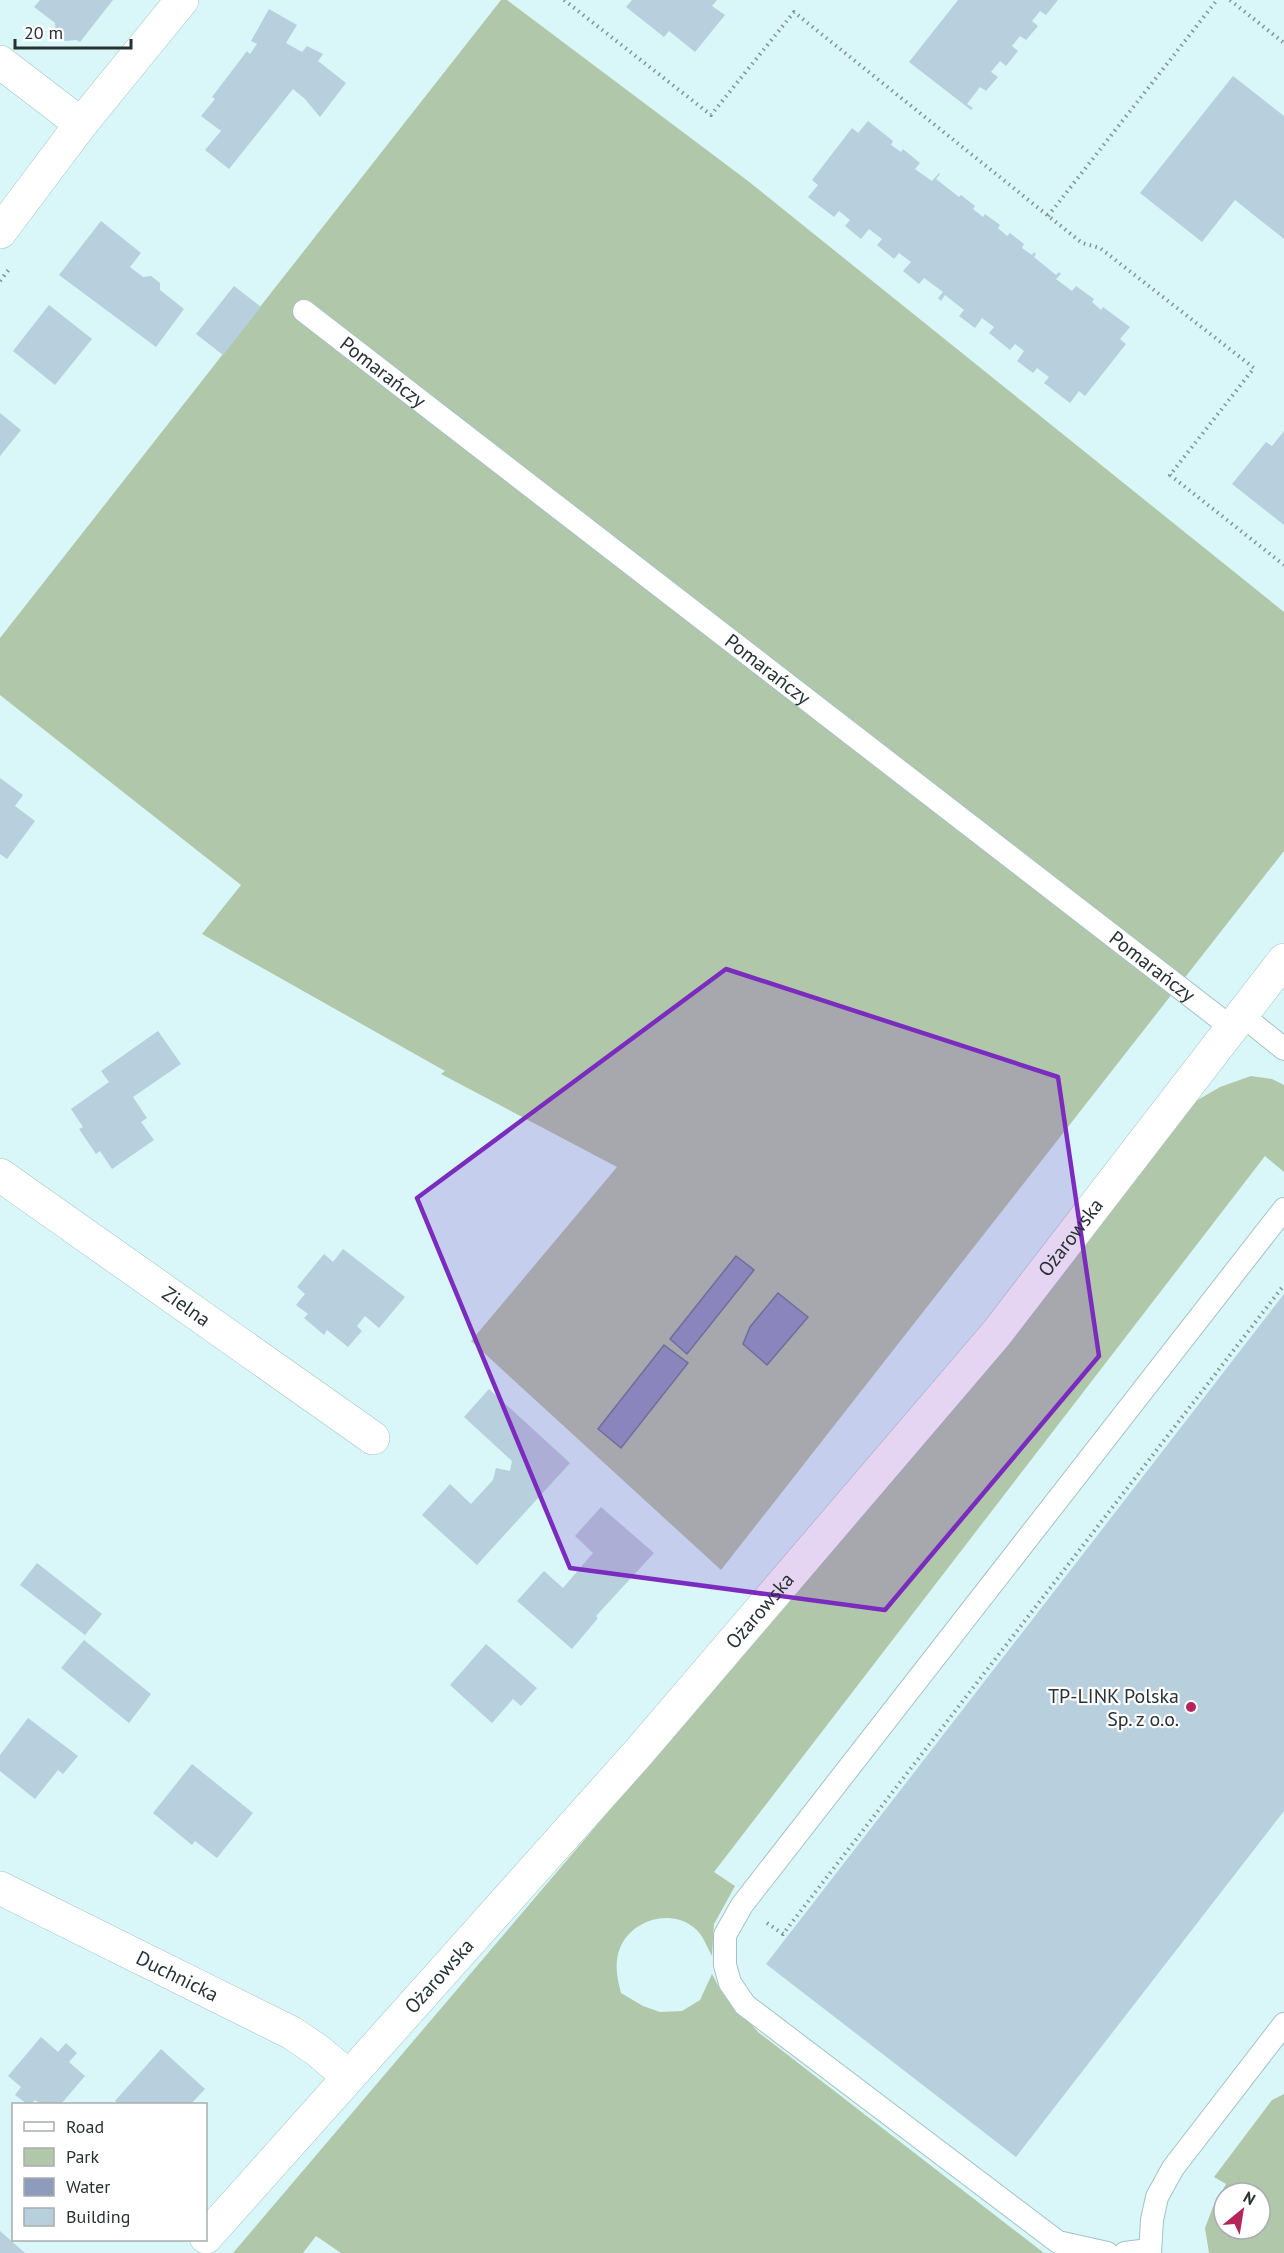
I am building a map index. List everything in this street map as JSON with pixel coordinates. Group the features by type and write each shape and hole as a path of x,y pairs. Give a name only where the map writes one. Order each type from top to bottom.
{"main road":[{"path":"0,232 81,124 182,0"},
{"path":"0,62 81,124"},
{"name":"Ożarowska","path":"207,2235 639,1752 996,1334 1284,960"},
{"name":"Zielna","path":"0,1175 373,1438"},
{"name":"Duchnicka","path":"0,1888 292,2033 348,2076"},
{"name":"Ożarowska","path":"191,2253 201,2241"}],"lane":[{"name":"Pomarańczy","path":"304,311 1237,1021 1284,1049"},
{"path":"1107,2253 1058,2242 745,2006 730,1983 725,1965 725,1935 742,1905 1284,1209"},
{"path":"1125,2253 1149,2252 1157,2197 1173,2168 1284,2025"}],"path":[{"path":"564,0 711,116 794,12 1082,243 1100,248 1254,368 1170,475 1284,565"},
{"path":"1048,216 1217,0"},
{"path":"1230,0 1284,43"},
{"path":"742,1905 783,1934 1284,1286"}],"highlighted area":[{"path":"726,969 1058,1077 1099,1356 885,1610 570,1568 417,1198"}],"green space":[{"path":"501,0 507,0 748,181 1284,612 1284,851 721,1570 471,1341 617,1167 441,1074 445,1071 202,934 241,885 0,695 0,638"},
{"path":"1251,1076 1272,1079 1284,1085 1284,1172 1265,1156 714,1872 735,1886 714,1924 712,1956 701,1935 692,1926 681,1920 669,1918 657,1919 635,1929 626,1937 617,1959 617,1976 621,1993 643,2006 660,2012 682,2011 700,2000 712,1974 721,1991 758,2032 1044,2253 341,2253 316,2236 303,2253 233,2253 744,1652 1196,1101 1220,1087"},
{"path":"1284,2094 1284,2253 1209,2253 1205,2228 1212,2210 1212,2241 1272,2241 1272,2181 1221,2181 1214,2177 1272,2100"}],"water":[{"path":"736,1256 754,1270 687,1354 670,1339"},
{"path":"778,1293 808,1317 767,1365 743,1344 750,1327"},
{"path":"664,1345 688,1363 621,1448 598,1429"}],"building":[{"path":"40,0 113,0 80,42 65,41 56,34 55,23 34,7"},
{"path":"632,0 717,0 712,6 725,15 695,52 669,31 664,37 626,7"},
{"path":"958,0 1058,0 1046,15 1040,11 1032,21 1038,26 1026,40 1020,36 1012,46 1018,51 1006,66 1000,61 991,72 998,77 986,91 980,87 967,104 973,108 971,110 909,62"},
{"path":"269,9 297,25 286,43 302,52 307,46 323,54 318,61 346,83 320,117 293,89 229,169 205,150 221,131 201,116 215,99 212,97 247,51 250,54 257,44 251,41"},
{"path":"1233,76 1284,116 1284,239 1235,200 1202,242 1140,193"},
{"path":"868,121 893,141 891,145 901,152 903,149 920,163 915,169 932,181 939,173 936,179 975,206 973,209 983,217 985,214 1000,225 998,228 1007,236 1010,233 1024,244 1022,248 1032,255 1034,252 1036,254 1034,257 1056,275 1059,272 1061,274 1056,279 1072,291 1076,286 1094,299 1092,302 1101,310 1103,307 1130,327 1120,339 1126,344 1085,396 1079,391 1070,403 1044,383 1049,377 1037,368 1033,373 1017,361 1024,351 1015,344 1010,350 989,333 994,327 982,318 975,328 959,316 964,310 945,295 941,301 938,298 943,292 924,278 919,284 903,271 911,262 899,253 894,259 877,245 882,239 869,229 861,239 845,226 850,220 839,211 834,217 808,197 818,185 812,180 852,128 858,133"},
{"path":"101,221 141,253 130,267 143,277 151,276 160,283 160,290 184,309 156,347 59,275"},
{"path":"234,286 261,307 223,355 196,334"},
{"path":"49,305 92,339 55,385 13,351"},
{"path":"0,413 21,430 0,456"},
{"path":"1284,431 1284,525 1232,484 1266,442 1272,446"},
{"path":"0,778 23,795 15,806 35,821 7,859 0,854"},
{"path":"158,1031 181,1064 133,1097 147,1118 141,1122 154,1140 112,1169 100,1151 96,1154 79,1129 83,1127 71,1109 109,1082 101,1071"},
{"path":"343,1249 405,1297 379,1328 365,1316 357,1326 362,1331 348,1347 327,1330 324,1335 304,1318 308,1314 296,1305 305,1294 297,1287 324,1254 333,1262"},
{"path":"1284,1294 1284,1811 1016,2157 766,1964"},
{"path":"489,1389 570,1463 477,1565 422,1515 450,1484 471,1504 493,1480 496,1468 510,1471 512,1461 464,1417"},
{"path":"601,1507 654,1553 596,1616 598,1618 572,1649 517,1601 544,1571 563,1588 593,1553 575,1536"},
{"path":"37,1563 102,1614 85,1635 20,1585"},
{"path":"84,1640 151,1694 129,1723 61,1668"},
{"path":"486,1644 537,1688 521,1706 513,1699 492,1723 450,1685"},
{"path":"28,1718 78,1756 63,1774 58,1770 35,1799 0,1771 0,1755"},
{"path":"192,1764 253,1813 217,1858 195,1841 192,1845 153,1813"},
{"path":"41,2037 58,2052 66,2043 77,2053 69,2062 85,2076 62,2103 40,2103 35,2100 32,2103 26,2103 15,2095 21,2087 8,2076"},
{"path":"161,2049 205,2089 192,2103 118,2103 115,2101"},
{"path":"0,2231 25,2253 0,2253"}],"place":[{"name":"TP-LINK Polska Sp. z o.o.","path":"1191,1707"}]}
